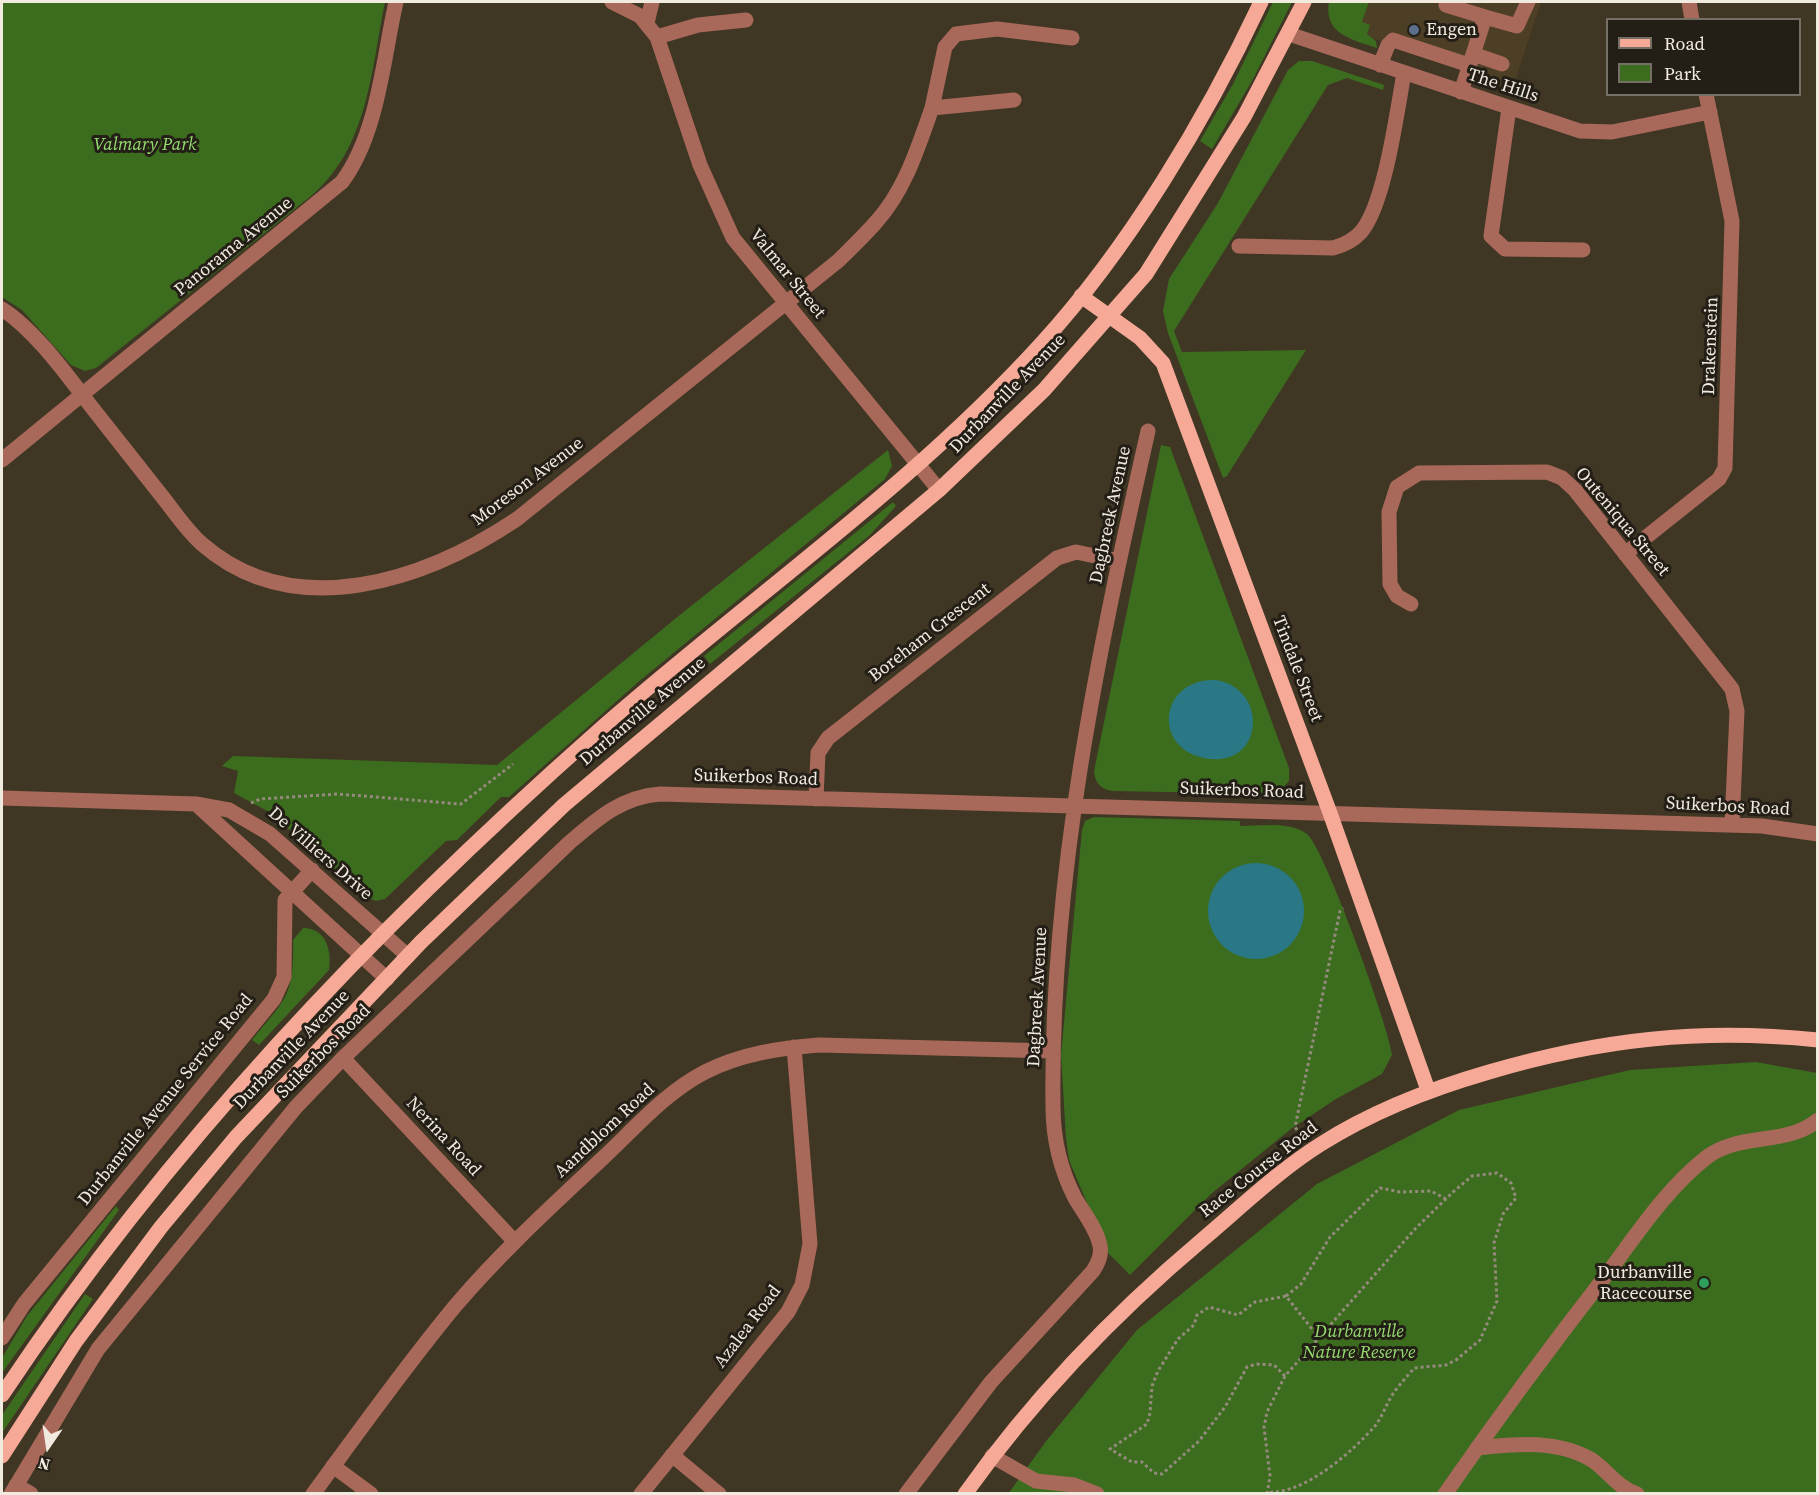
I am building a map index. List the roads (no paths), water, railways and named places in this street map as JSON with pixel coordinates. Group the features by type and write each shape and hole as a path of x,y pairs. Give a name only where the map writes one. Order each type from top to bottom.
{"main road":[{"name":"Durbanville Avenue","path":"2,1395 73,1290 168,1169 362,953 597,732 919,465 1020,366 1081,296 1182,149 1228,68 1261,2"},
{"name":"Durbanville Avenue","path":"2,1456 76,1341 161,1227 236,1137 408,956 564,805 617,758 939,490 1044,390 1146,274 1244,117 1304,2"},
{"name":"Tindale Street","path":"1081,296 1149,345 1163,363 1330,813 1428,1090"},
{"name":"Race Course Road","path":"964,1494 992,1456 1048,1389 1143,1290 1320,1144 1353,1125 1428,1090 1551,1054 1612,1042 1704,1035 1818,1040"}],"street":[{"name":"Panorama Avenue","path":"2,460 342,182 357,159 367,135 396,2"},
{"name":"Valmar Street","path":"612,2 631,9 657,37 700,165 733,238 939,490"},
{"path":"647,24 652,2"},
{"path":"1446,5 1518,26 1528,2"},
{"path":"1689,2 1692,18"},
{"path":"1461,92 1485,17"},
{"path":"657,37 698,25 747,21"},
{"name":"Moreson Avenue","path":"2,309 17,318 83,395 185,527 215,555 250,575 287,586 326,588 350,586 415,572 464,551 517,519 838,261 879,220 898,190 915,155 932,108 947,42 956,34 997,29 1072,38"},
{"name":"The Hills","path":"1289,34 1571,128 1600,133 1710,112"},
{"path":"1380,65 1388,45 1393,40 1471,60 1502,64"},
{"path":"1239,246 1333,248 1346,244 1361,232 1372,211 1388,160 1404,74"},
{"name":"Drakenstein","path":"1625,554 1719,479 1725,468 1732,221 1706,96"},
{"path":"932,108 1014,100"},
{"path":"1509,108 1491,236 1505,249 1583,250"},
{"name":"Dagbreek Avenue","path":"906,1494 991,1382 1093,1271 1099,1260 1098,1239 1068,1183 1058,1153 1053,1122 1052,1051 1073,805 1119,561 1148,431"},
{"name":"Outeniqua Street","path":"1411,604 1397,596 1390,584 1389,512 1397,487 1419,473 1539,471 1555,474 1569,483 1735,696 1737,711 1732,825"},
{"name":"Boreham Crescent","path":"816,799 820,748 855,716 1057,558 1076,552 1119,561"},
{"name":"Suikerbos Road","path":"13,1489 98,1349 296,1107 343,1058 569,843 615,807 636,798 660,794 1732,825 1797,829 1818,834"},
{"name":"De Villiers Drive","path":"2,798 196,804 222,808 253,822 312,870 408,956"},
{"path":"196,804 362,953 387,979"},
{"name":"Durbanville Avenue Service Road","path":"2,1338 24,1304 274,999 284,976 285,900 312,870"},
{"name":"Aandblom Road","path":"313,1494 457,1305 515,1242 655,1110 688,1082 746,1056 794,1047 819,1045 1052,1051"},
{"name":"Azalea Road","path":"641,1494 788,1312 806,1272 810,1230 794,1047"},
{"name":"Nerina Road","path":"343,1058 515,1242"},
{"path":"1444,1494 1536,1366 1663,1200 1708,1156 1738,1141 1800,1131 1818,1120"},
{"path":"1477,1448 1516,1444 1552,1446 1575,1451 1594,1461 1614,1479 1637,1494"},
{"path":"672,1455 719,1494"},
{"path":"992,1456 1036,1480 1074,1485 1097,1494"},
{"path":"333,1467 371,1494"},
{"path":"13,1489 31,1494"}],"water":[{"path":"1216,680 1233,686 1244,696 1251,710 1253,724 1250,738 1242,749 1229,757 1212,759 1192,754 1179,744 1171,731 1169,717 1173,703 1182,691 1196,683"},
{"path":"1256,863 1274,867 1290,877 1300,893 1304,911 1300,929 1290,945 1274,955 1256,959 1238,955 1222,945 1212,929 1208,911 1212,893 1222,877 1238,867"}],"place":[{"name":"Engen","path":"1414,30"},
{"name":"Durbanville Racecourse","path":"1704,1283"}],"park label":[{"name":"Valmary Park","path":"145,145"},
{"name":"Durbanville Nature Reserve","path":"1359,1342"}]}
